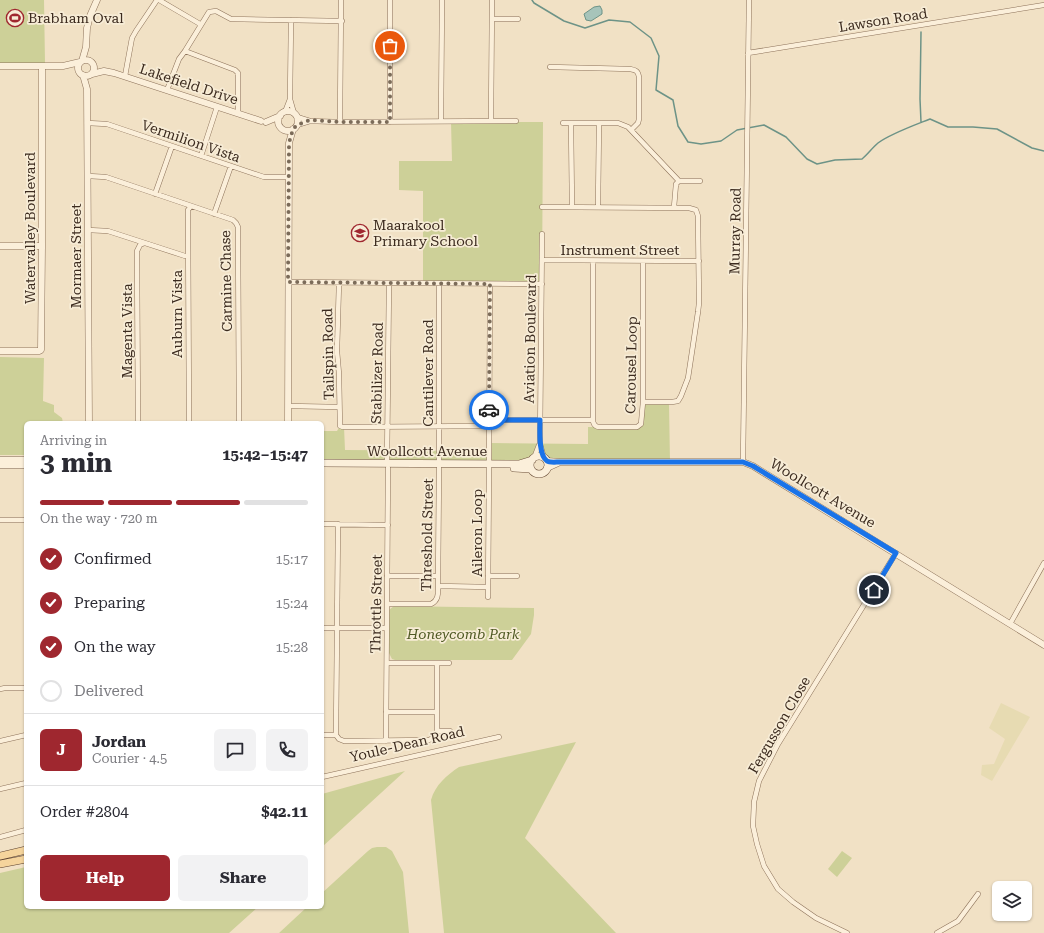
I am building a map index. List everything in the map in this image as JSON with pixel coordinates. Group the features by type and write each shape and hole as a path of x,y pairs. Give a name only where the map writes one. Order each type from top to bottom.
{"main road":[{"name":"Woollcott Avenue","path":"324,468 489,466 519,464 540,457 546,462 545,471 540,474 535,473 531,469 489,466"},
{"path":"531,469 530,464 533,459"},
{"path":"0,460 24,460"},
{"name":"Woollcott Avenue","path":"324,463 388,466"},
{"path":"0,465 24,465"},
{"path":"0,856 24,850"},
{"path":"0,864 24,859"}],"street":[{"path":"81,73 78,66 81,62 86,47 87,28 90,16 97,0"},
{"path":"125,76 132,38 136,30 158,0 200,24"},
{"path":"340,122 342,0"},
{"path":"390,0 390,122"},
{"path":"441,121 442,0"},
{"path":"491,121 492,0"},
{"name":"Murray Road","path":"743,462 749,0"},
{"name":"Lawson Road","path":"748,53 1044,5"},
{"path":"167,90 179,59 209,12 216,11 231,19 342,20"},
{"path":"492,19 518,19"},
{"path":"288,421 289,143 298,122 290,99 291,20"},
{"path":"63,66 86,76 92,74 94,70 86,47"},
{"path":"185,51 235,70 238,73 238,113"},
{"path":"0,66 63,66 86,60 92,63"},
{"name":"Lakefield Drive","path":"92,63 104,71 125,76 281,127"},
{"name":"Watervalley Boulevard","path":"0,351 41,350 42,66"},
{"path":"550,67 636,70 639,77 639,119 638,123 631,130"},
{"name":"Lakefield Drive","path":"92,74 104,71"},
{"name":"Mormaer Street","path":"81,73 87,89"},
{"name":"Mormaer Street","path":"89,421 87,89 92,74"},
{"path":"289,143 278,122 290,99"},
{"path":"201,156 217,107"},
{"path":"263,121 289,111 310,120 340,122 516,121"},
{"path":"281,127 289,131 310,120"},
{"name":"Vermilion Vista","path":"87,123 107,124 264,177 289,177"},
{"path":"563,123 618,123 628,127 679,180 700,181"},
{"path":"571,123 572,207"},
{"path":"598,207 599,123"},
{"path":"156,194 172,146"},
{"path":"214,214 231,166"},
{"name":"Carmine Chase","path":"88,176 106,177 233,220 236,223 238,227 239,421"},
{"path":"674,207 675,188 679,180"},
{"name":"Auburn Vista","path":"189,421 188,210 191,206"},
{"path":"542,207 674,207 696,210 698,216 699,261 698,312 688,378 678,401 643,402"},
{"path":"88,230 108,230 144,243 188,256"},
{"name":"Aviation Boulevard","path":"542,234 540,444 546,462"},
{"name":"Magenta Vista","path":"138,421 137,251 140,245 144,243"},
{"path":"0,246 42,246"},
{"name":"Instrument Street","path":"542,260 643,262 699,261"},
{"path":"489,420 593,420 593,261"},
{"name":"Carousel Loop","path":"593,420 593,424 598,427 637,427 642,421 643,262"},
{"path":"288,282 542,284"},
{"name":"Tailspin Road","path":"339,282 337,350 340,374 340,426 387,427"},
{"name":"Stabilizer Road","path":"388,466 387,427 389,283"},
{"name":"Cantilever Road","path":"439,466 440,283"},
{"name":"Aileron Loop","path":"488,597 490,284"},
{"path":"288,406 339,407"},
{"path":"387,427 489,426"},
{"name":"Aviation Boulevard","path":"533,459 540,444"},
{"name":"Woollcott Avenue","path":"546,462 743,462 753,466 1044,645"},
{"name":"Throttle Street","path":"386,741 388,466"},
{"name":"Threshold Street","path":"387,604 432,604 437,599 439,466"},
{"path":"0,520 24,520"},
{"path":"324,524 388,525"},
{"path":"338,524 336,735 339,739 344,741 429,740 434,738 437,731 437,664"},
{"name":"Fergusson Close","path":"847,933 816,918 793,902 778,889 764,866 757,844 753,826 754,802 759,781 778,744 896,553"},
{"path":"1010,624 1044,563"},
{"path":"387,576 438,576"},
{"path":"488,576 516,576"},
{"path":"438,586 488,587"},
{"path":"324,628 386,628"},
{"path":"387,663 448,663"},
{"path":"0,689 24,688"},
{"path":"386,712 437,712"},
{"path":"437,731 450,731"},
{"path":"0,741 24,735"},
{"path":"324,735 336,735"},
{"name":"Youle-Dean Road","path":"324,777 499,737"},
{"path":"0,789 24,783"},
{"path":"0,837 24,831"},
{"path":"937,933 958,921 978,894"}],"shaded area":[{"path":"1001,703 1030,717 992,781 981,775 982,765 994,764 1005,739 989,728"}],"green space":[{"path":"0,0 44,0 45,63 0,64"},
{"path":"451,122 543,122 542,284 423,283 423,191 399,190 399,161 452,161"},
{"path":"0,357 44,358 43,401 54,405 54,412 62,418 63,421 24,421 24,455 0,455"},
{"path":"643,402 669,403 670,462 560,462 540,457 520,464 324,463 324,431 337,431 340,426 344,427 345,450 489,451 489,443 588,444 588,427 639,426"},
{"name":"Honeycomb Park","path":"394,606 534,608 534,615 531,634 512,660 395,660 392,659 389,653 389,610"},
{"path":"576,742 525,838 616,933 444,933 431,800 438,785 459,767"},
{"path":"405,771 324,845 324,793"},
{"path":"386,847 392,851 403,872 409,933 279,933 305,909 324,909 324,891 372,848"},
{"path":"842,851 852,858 837,877 828,869"},
{"path":"24,867 24,909 256,909 229,933 0,933 0,873"}],"water":[{"path":"600,6 602,14 591,21 586,20 584,14 594,7"}],"waterway":[{"path":"532,0 534,3 564,21 585,28 609,20 630,22 651,38 659,56 656,90 673,100 678,126 688,142 701,144 721,141 737,130 764,125 786,137 807,159 817,164 835,160 862,159 876,145 889,136 930,119 948,127 997,129 1032,148 1044,151"},
{"path":"921,32 921,122"}],"way so far":[{"path":"390,46 390,122 340,122 310,120 297,125 293,129 289,143 288,282 490,284 489,410"}],"place":[{"name":"Brabham Oval","path":"15,18"},
{"name":"Maarakool Primary School","path":"360,233"}],"route":[{"path":"489,410 489,420 540,420 540,444 542,454 544,458 550,462 743,462 753,466 896,553 874,590"}]}
